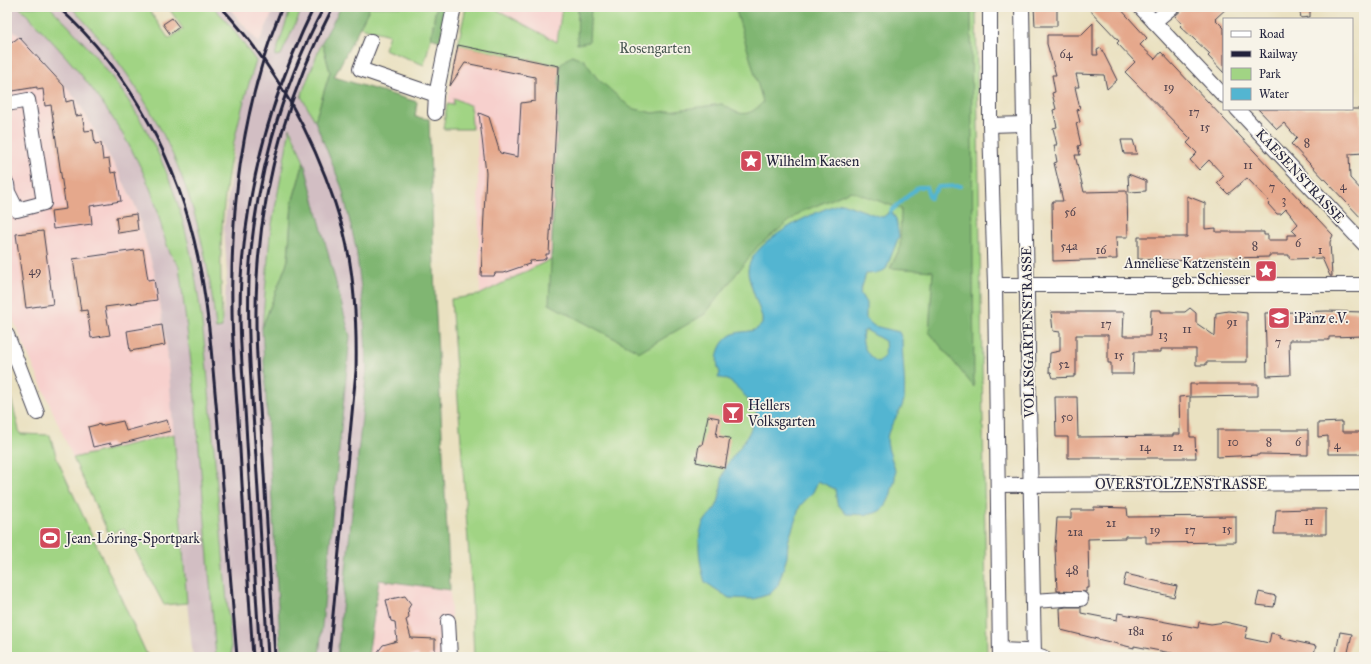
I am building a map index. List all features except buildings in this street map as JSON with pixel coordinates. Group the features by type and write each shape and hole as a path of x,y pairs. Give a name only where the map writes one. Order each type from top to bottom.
{"street":[{"path":"435,113 436,96 454,7"},
{"path":"990,7 990,125 995,285 1000,653 1016,650 1037,656"},
{"name":"VOLKSGARTENSTRASSE","path":"1022,7 1028,285 1030,485 1033,601 1037,656"},
{"path":"1140,7 1223,95"},
{"path":"1154,22 1172,7"},
{"path":"371,41 360,69 436,96"},
{"path":"7,104 28,100 44,203 17,210 8,192 7,184"},
{"name":"KAESENSTRASSE","path":"1238,110 1364,244"},
{"path":"990,125 1024,124"},
{"path":"995,285 1364,285"},
{"path":"7,335 37,413"},
{"name":"OVERSTOLZENSTRASSE","path":"998,485 1364,483"},
{"path":"1033,601 1071,599"},
{"path":"448,621 450,657"}],"shaded area":[{"path":"7,7 71,7 115,56 145,100 165,136 184,182 199,229 211,286 216,329 222,328 227,275 224,227 244,71 253,56 226,20 213,7 228,7 259,43 275,7 341,7 322,42 301,96 315,121 342,188 356,248 363,304 367,368 337,657 319,657 350,336 304,162 291,129 270,235 262,328 281,657 193,657 187,603 167,349 156,278 136,207 119,173 77,100 23,38 7,26"},
{"path":"228,7 275,7 259,43 236,15"},
{"path":"492,7 562,7 557,42"},
{"path":"7,26 23,38 77,100 119,173 136,207 156,278 167,349 174,434 73,458 14,322 7,301"},
{"path":"458,45 560,66 551,259 480,294 477,129 443,129"},
{"path":"379,580 450,590 453,657 368,657"}],"green space":[{"path":"19,7 50,7 79,37 106,69 130,103 151,139 179,207 188,242 201,314 232,657 216,657 194,386 179,266 169,251 154,199 146,180 120,129 94,92 66,57"},
{"path":"71,7 147,7 169,39 183,29 168,7 213,7 226,20 256,61 242,107 224,201 221,259 222,328 216,329 210,282 201,237 188,195 173,155 153,116 130,79 103,43"},
{"path":"291,7 303,7 281,55 275,56"},
{"path":"341,7 370,7 334,77 417,102 415,117 429,119 435,296 450,590 379,580 368,657 337,657 367,368 363,304 356,248 342,188 315,121 330,72 322,42"},
{"path":"369,7 436,7 431,38 424,65 384,49 389,35 360,27"},
{"path":"436,7 447,7 440,41 431,38"},
{"name":"Rosengarten","path":"466,7 492,7 557,42 562,7 976,7 987,657 474,657 471,584 451,299 479,295 551,259 560,66 458,45"},
{"path":"578,7 591,7 589,42 577,44"},
{"path":"735,7 971,7 974,387 929,332 933,271 890,268 900,248 901,209 851,191 801,212 758,246 705,314 640,352 549,304 560,65 572,55 584,60 597,78 631,108 653,113 722,104 739,113 748,113 753,111 763,102"},
{"path":"322,42 330,72 315,121 301,96"},
{"path":"454,98 471,106 472,129 443,129 447,104 453,105"},
{"path":"290,128 304,162 292,203 288,260 262,328 270,235"},
{"path":"304,162 350,336 319,657 281,657 262,328 288,260 292,203"},
{"name":"Jean-Löring-Sportpark","path":"7,382 20,434 50,435 57,459 148,657 7,657"},
{"path":"174,434 187,603 164,605 124,529 109,534 73,458"}],"water":[{"path":"842,203 883,217 891,211 896,219 899,236 886,269 879,273 866,274 860,293 866,303 866,319 874,326 899,332 902,339 905,386 904,400 890,429 887,439 895,471 894,483 886,505 881,510 876,513 862,515 846,514 837,503 835,489 818,481 813,492 800,506 788,542 787,557 778,585 770,594 754,599 729,598 705,582 699,552 701,529 707,517 718,503 726,467 751,429 752,417 757,414 751,403 741,391 729,381 718,378 720,373 717,363 718,352 723,342 731,335 739,332 755,330 762,324 762,317 748,274 752,259 760,248 786,228 817,212","holes":["866,330 885,341 885,353 883,358 878,362 874,360 866,350 862,337 863,332"]}],"waterway":[{"path":"891,211 918,187 926,187 930,198 938,187 961,186"}],"railway":[{"path":"58,7 108,60 129,90 165,154 190,223 202,277 210,336 237,657"},
{"path":"221,7 242,31 279,83 295,110 309,139 322,168 343,229 353,281 356,371 329,657"},
{"path":"253,657 234,369 232,267 237,191 249,116 258,79 282,7"},
{"path":"260,657 241,352 241,278 249,208 264,139 286,72 314,7"},
{"path":"268,657 249,346 249,278 252,243 263,173 282,104 294,71 324,7"},
{"path":"275,657 257,351 256,296 260,243 265,207 280,138 303,71 333,7"}],"place":[{"name":"Wilhelm Kaesen","path":"751,161"},
{"name":"Anneliese Katzenstein geb. Schiesser","path":"1266,271"},
{"name":"iPänz e.V.","path":"1279,318"},
{"name":"Hellers Volksgarten","path":"733,413"},
{"name":"Jean-Löring-Sportpark","path":"50,538"}]}
